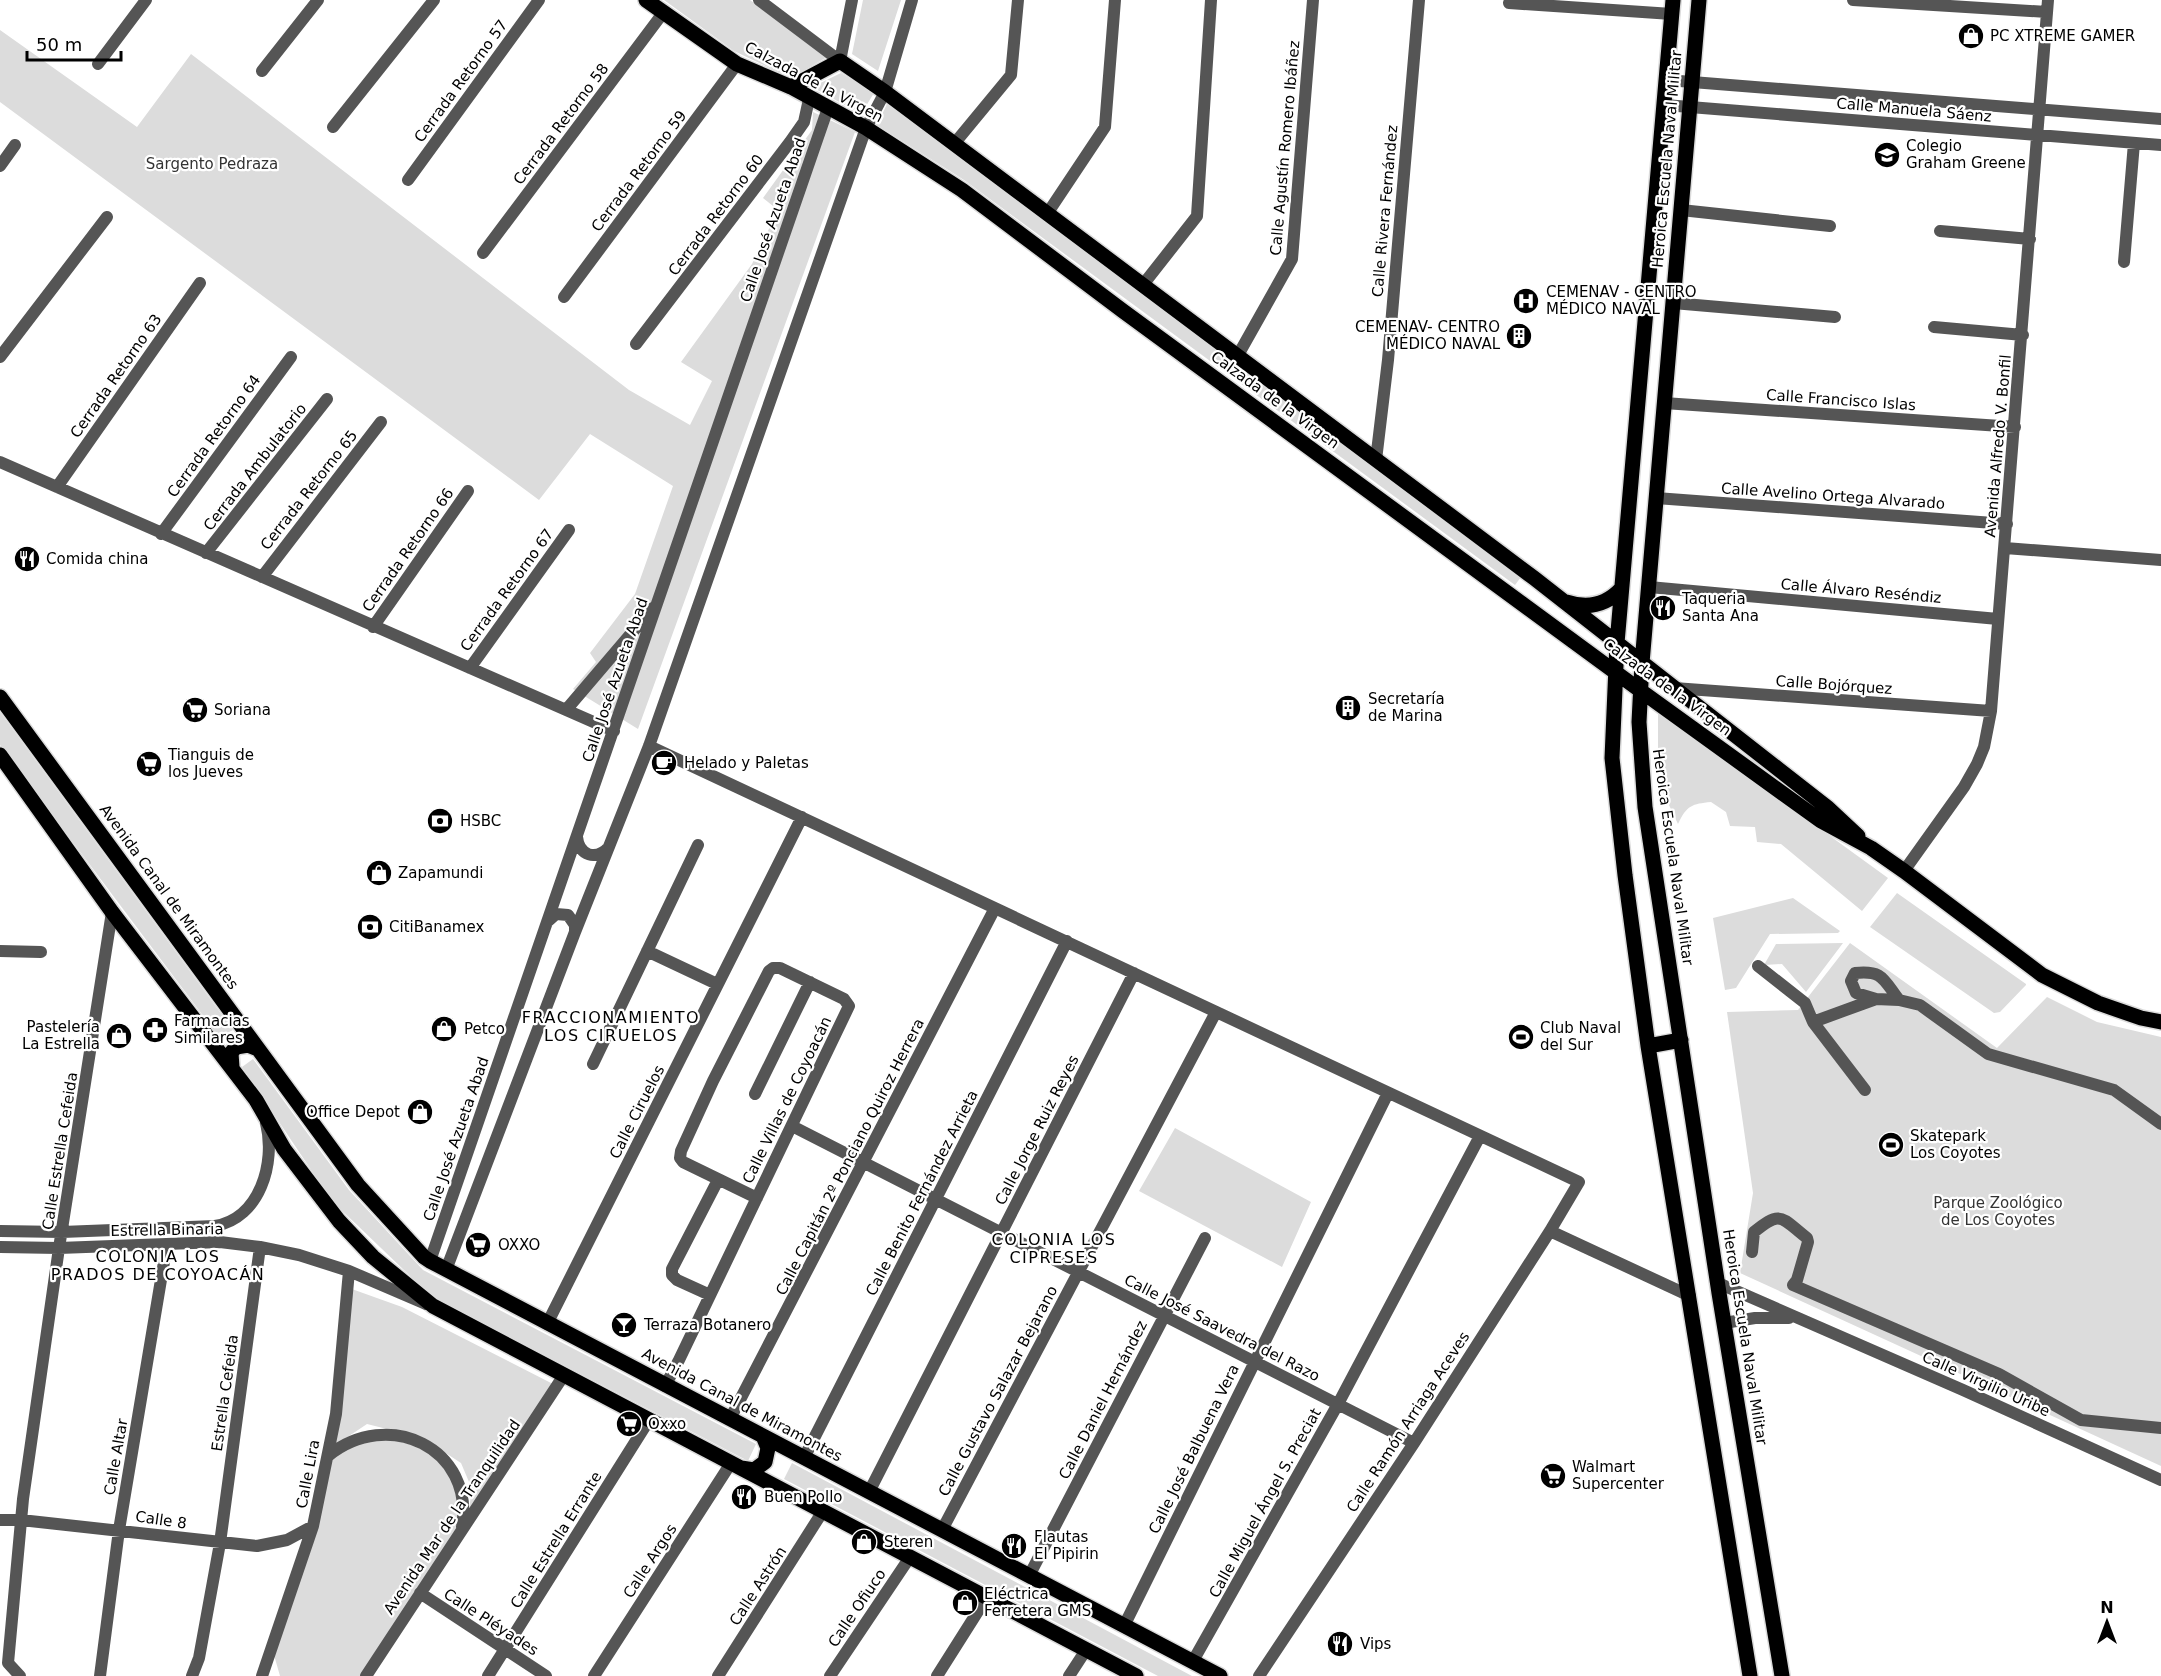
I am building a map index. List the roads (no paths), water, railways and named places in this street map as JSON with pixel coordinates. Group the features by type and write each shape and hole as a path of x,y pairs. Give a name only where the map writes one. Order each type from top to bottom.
{"main road":[{"name":"Calzada de la Virgen","path":"646,0 737,63 791,87 866,128 971,196 1123,312 1616,673 1821,822 1871,848 1904,871 2042,975 2098,1003 2161,1022"},
{"name":"Heroica Escuela Naval Militar","path":"1698,0 1642,663 1640,751 1646,807 1724,1323 1782,1676"},
{"name":"Heroica Escuela Naval Militar","path":"1673,7 1617,643 1612,759 1648,1046 1750,1676"},
{"name":"Calzada de la Virgen","path":"840,61 885,92 1562,600 1828,808 1871,848"},
{"path":"791,87 840,61"},
{"path":"1562,600 1579,605 1596,604 1610,599 1622,589"},
{"name":"Avenida Canal de Miramontes","path":"0,697 358,1185 424,1257 665,1386 1220,1676"},
{"path":"0,755 6,771 232,1067 256,1100 284,1149 307,1176 339,1221 373,1257 433,1306 1137,1676"},
{"path":"213,1043 222,1046 234,1042 240,1034 240,1024"},
{"path":"1648,1046 1681,1040"},
{"path":"232,1067 231,1053 236,1047 248,1045 258,1049"},
{"path":"736,1465 754,1470 765,1462 768,1448 763,1436"},
{"path":"777,1487 771,1476 773,1464 782,1455 799,1455"}],"street":[{"path":"98,64 146,0"},
{"path":"262,71 318,0"},
{"path":"333,127 434,0"},
{"name":"Cerrada Retorno 57","path":"408,180 539,0"},
{"name":"Calzada de la Virgen","path":"759,0 840,61"},
{"path":"840,61 852,0"},
{"path":"446,1270 575,932 649,746 866,128 885,92 912,0"},
{"path":"954,144 1011,75 1018,0"},
{"path":"1047,214 1105,127 1114,0"},
{"path":"1142,286 1197,216 1211,0"},
{"name":"Calle Agustín Romero Ibáñez","path":"1237,357 1292,259 1313,0"},
{"name":"Calle Rivera Fernández","path":"1376,460 1388,360 1419,0"},
{"path":"1853,0 2048,6"},
{"path":"1509,3 1673,7"},
{"name":"Avenida Alfredo V. Bonfil","path":"1904,871 1977,764 1984,747 1991,711 2048,6"},
{"name":"Cerrada Retorno 58","path":"483,253 663,13"},
{"name":"Cerrada Retorno 59","path":"564,297 737,63"},
{"name":"Calle Manuela Sáenz","path":"1666,80 2161,119"},
{"name":"Cerrada Retorno 60","path":"636,344 790,142 804,122 810,99"},
{"name":"Calle Manuela Sáenz","path":"1665,105 2161,145"},
{"name":"Calle José Azueta Abad","path":"430,1261 828,108"},
{"path":"2124,262 2134,143"},
{"path":"0,166 15,145"},
{"path":"1681,210 1830,226"},
{"path":"0,357 107,217"},
{"path":"1940,231 2030,239"},
{"name":"Cerrada Retorno 63","path":"57,487 200,283"},
{"path":"1673,303 1835,317"},
{"path":"1934,327 2023,335"},
{"name":"Cerrada Retorno 64","path":"161,534 291,357"},
{"name":"Cerrada Ambulatorio","path":"206,553 327,399"},
{"name":"Calle Francisco Islas","path":"1664,403 2015,427"},
{"name":"Cerrada Retorno 65","path":"262,577 381,422"},
{"path":"0,462 614,731"},
{"name":"Cerrada Retorno 66","path":"373,627 468,491"},
{"name":"Calle Avelino Ortega Alvarado","path":"1656,498 2007,524"},
{"name":"Cerrada Retorno 67","path":"470,668 568,530"},
{"path":"2005,548 2161,560"},
{"name":"Calle Álvaro Reséndiz","path":"1649,587 1998,619"},
{"path":"566,710 658,603"},
{"name":"Calle Bojórquez","path":"1674,688 1991,711"},
{"path":"649,746 1480,1136"},
{"name":"Calle Ciruelos","path":"548,1324 802,817"},
{"path":"577,837 578,845 588,855 596,856 609,848"},
{"path":"593,1064 698,845"},
{"name":"Calle Capitán 2º Ponciano Quiroz Herrera","path":"730,1419 995,908"},
{"name":"Calle Estrella Cefeida","path":"20,1676 8,1663 21,1520 59,1248 112,912"},
{"path":"547,922 556,914 568,915 575,925 575,932"},
{"name":"Calle Benito Fernández Arrieta","path":"799,1455 936,1199 1066,941"},
{"path":"0,951 41,952"},
{"path":"647,951 717,984"},
{"path":"1758,966 1805,1003 1813,1022 1865,1090"},
{"name":"Calle Villas de Coyoacán","path":"665,1386 710,1295 792,1126 849,1006 844,999 780,968 773,968 769,971 708,1091 681,1151 680,1158 683,1162 718,1180 672,1269 672,1275 677,1280 710,1295"},
{"path":"1899,1000 1882,977 1872,971 1855,973 1851,981 1856,993 1876,999 1899,1000 1920,1005 1988,1054 2114,1090 2161,1124"},
{"name":"Calle Jorge Ruiz Reyes","path":"869,1492 1134,973"},
{"path":"755,1094 810,982"},
{"path":"1813,1022 1876,999"},
{"name":"Calle Gustavo Salazar Bejarano","path":"942,1530 1216,1011"},
{"name":"Calle José Balbuena Vera","path":"1124,1626 1388,1093"},
{"name":"Estrella Binaria","path":"0,1231 63,1232 228,1224 255,1198 261,1188 269,1163 270,1137 256,1100"},
{"name":"Calle José Saavedra del Razo","path":"792,1126 1414,1443"},
{"name":"Calle Ramón Arriaga Aceves","path":"1259,1676 1414,1443 1579,1182 1480,1136"},
{"name":"Calle Miguel Ángel S. Preciat","path":"1192,1662 1338,1404 1480,1136"},
{"path":"718,1180 757,1198"},
{"path":"1752,1252 1754,1233 1771,1219 1776,1217 1783,1220 1807,1238 1808,1242 1797,1280 1793,1286 1999,1374 2081,1420 2161,1428"},
{"path":"228,1224 236,1233 229,1243"},
{"path":"1550,1231 1690,1296"},
{"name":"Calle Daniel Hernández","path":"1029,1576 1205,1238"},
{"name":"Estrella Binaria","path":"0,1247 59,1248 229,1243 260,1247 299,1255 349,1271 433,1306"},
{"name":"Calle Altar","path":"100,1676 119,1530 167,1244"},
{"name":"Estrella Cefeida","path":"220,1543 260,1247"},
{"name":"Calle Lira","path":"262,1676 313,1526 336,1413 349,1271"},
{"name":"Calle Virgilio Uribe","path":"1718,1283 2161,1480"},
{"name":"Calle Virgilio Uribe","path":"1724,1323 1766,1318 1799,1319"},
{"name":"Avenida Mar de la Tranquilidad","path":"366,1676 564,1375"},
{"name":"Calle Estrella Errante","path":"488,1676 649,1420"},
{"path":"328,1456 347,1442 380,1434 404,1436 425,1445 442,1459 455,1477 463,1509 461,1532"},
{"name":"Calle Argos","path":"594,1676 736,1465"},
{"name":"Calle Astrón","path":"718,1676 823,1511"},
{"name":"Calle 8","path":"0,1520 21,1520 257,1546 287,1540 313,1526"},
{"path":"192,1676 199,1658 220,1543"},
{"name":"Calle Ofiuco","path":"830,1676 910,1557"},
{"name":"Calle Pléyades","path":"420,1593 546,1676"},
{"path":"937,1676 987,1598"},
{"path":"1069,1676 1086,1650"},
{"path":"270,1654 274,1676"}],"place":[{"name":"PC XTREME GAMER","path":"1971,36"},
{"name":"Colegio Graham Greene","path":"1887,155"},
{"name":"CEMENAV - CENTRO MÉDICO NAVAL","path":"1526,301"},
{"name":"CEMENAV- CENTRO MÉDICO NAVAL","path":"1519,336"},
{"name":"Comida china","path":"27,559"},
{"name":"Taqueria Santa Ana","path":"1663,608"},
{"name":"Secretaría de Marina","path":"1348,708"},
{"name":"Soriana","path":"195,710"},
{"name":"Helado y Paletas","path":"664,763"},
{"name":"Tianguis de los Jueves","path":"149,764"},
{"name":"HSBC","path":"440,821"},
{"name":"Zapamundi","path":"379,873"},
{"name":"CitiBanamex","path":"370,927"},
{"name":"Petco","path":"444,1029"},
{"name":"Farmacias Similares","path":"155,1030"},
{"name":"Pastelería La Estrella","path":"119,1036"},
{"name":"Club Naval del Sur","path":"1521,1037"},
{"name":"Office Depot","path":"420,1112"},
{"name":"Skatepark Los Coyotes","path":"1891,1145"},
{"name":"OXXO","path":"478,1245"},
{"name":"Terraza Botanero","path":"624,1325"},
{"name":"Oxxo","path":"629,1424"},
{"name":"Walmart Supercenter","path":"1553,1476"},
{"name":"Buen Pollo","path":"744,1497"},
{"name":"Steren","path":"864,1542"},
{"name":"Flautas El Pipirin","path":"1014,1546"},
{"name":"Eléctrica Ferretera GMS","path":"965,1603"},
{"name":"Vips","path":"1340,1644"}],"district":[{"name":"FRACCIONAMIENTO LOS CIRUELOS","path":"611,1026"},
{"name":"COLONIA LOS CIPRESES","path":"1054,1248"},
{"name":"COLONIA LOS PRADOS DE COYOACÁN","path":"158,1265"}],"park label":[{"name":"Sargento Pedraza","path":"212,164"},
{"name":"Parque Zoológico de Los Coyotes","path":"1998,1212"}]}
